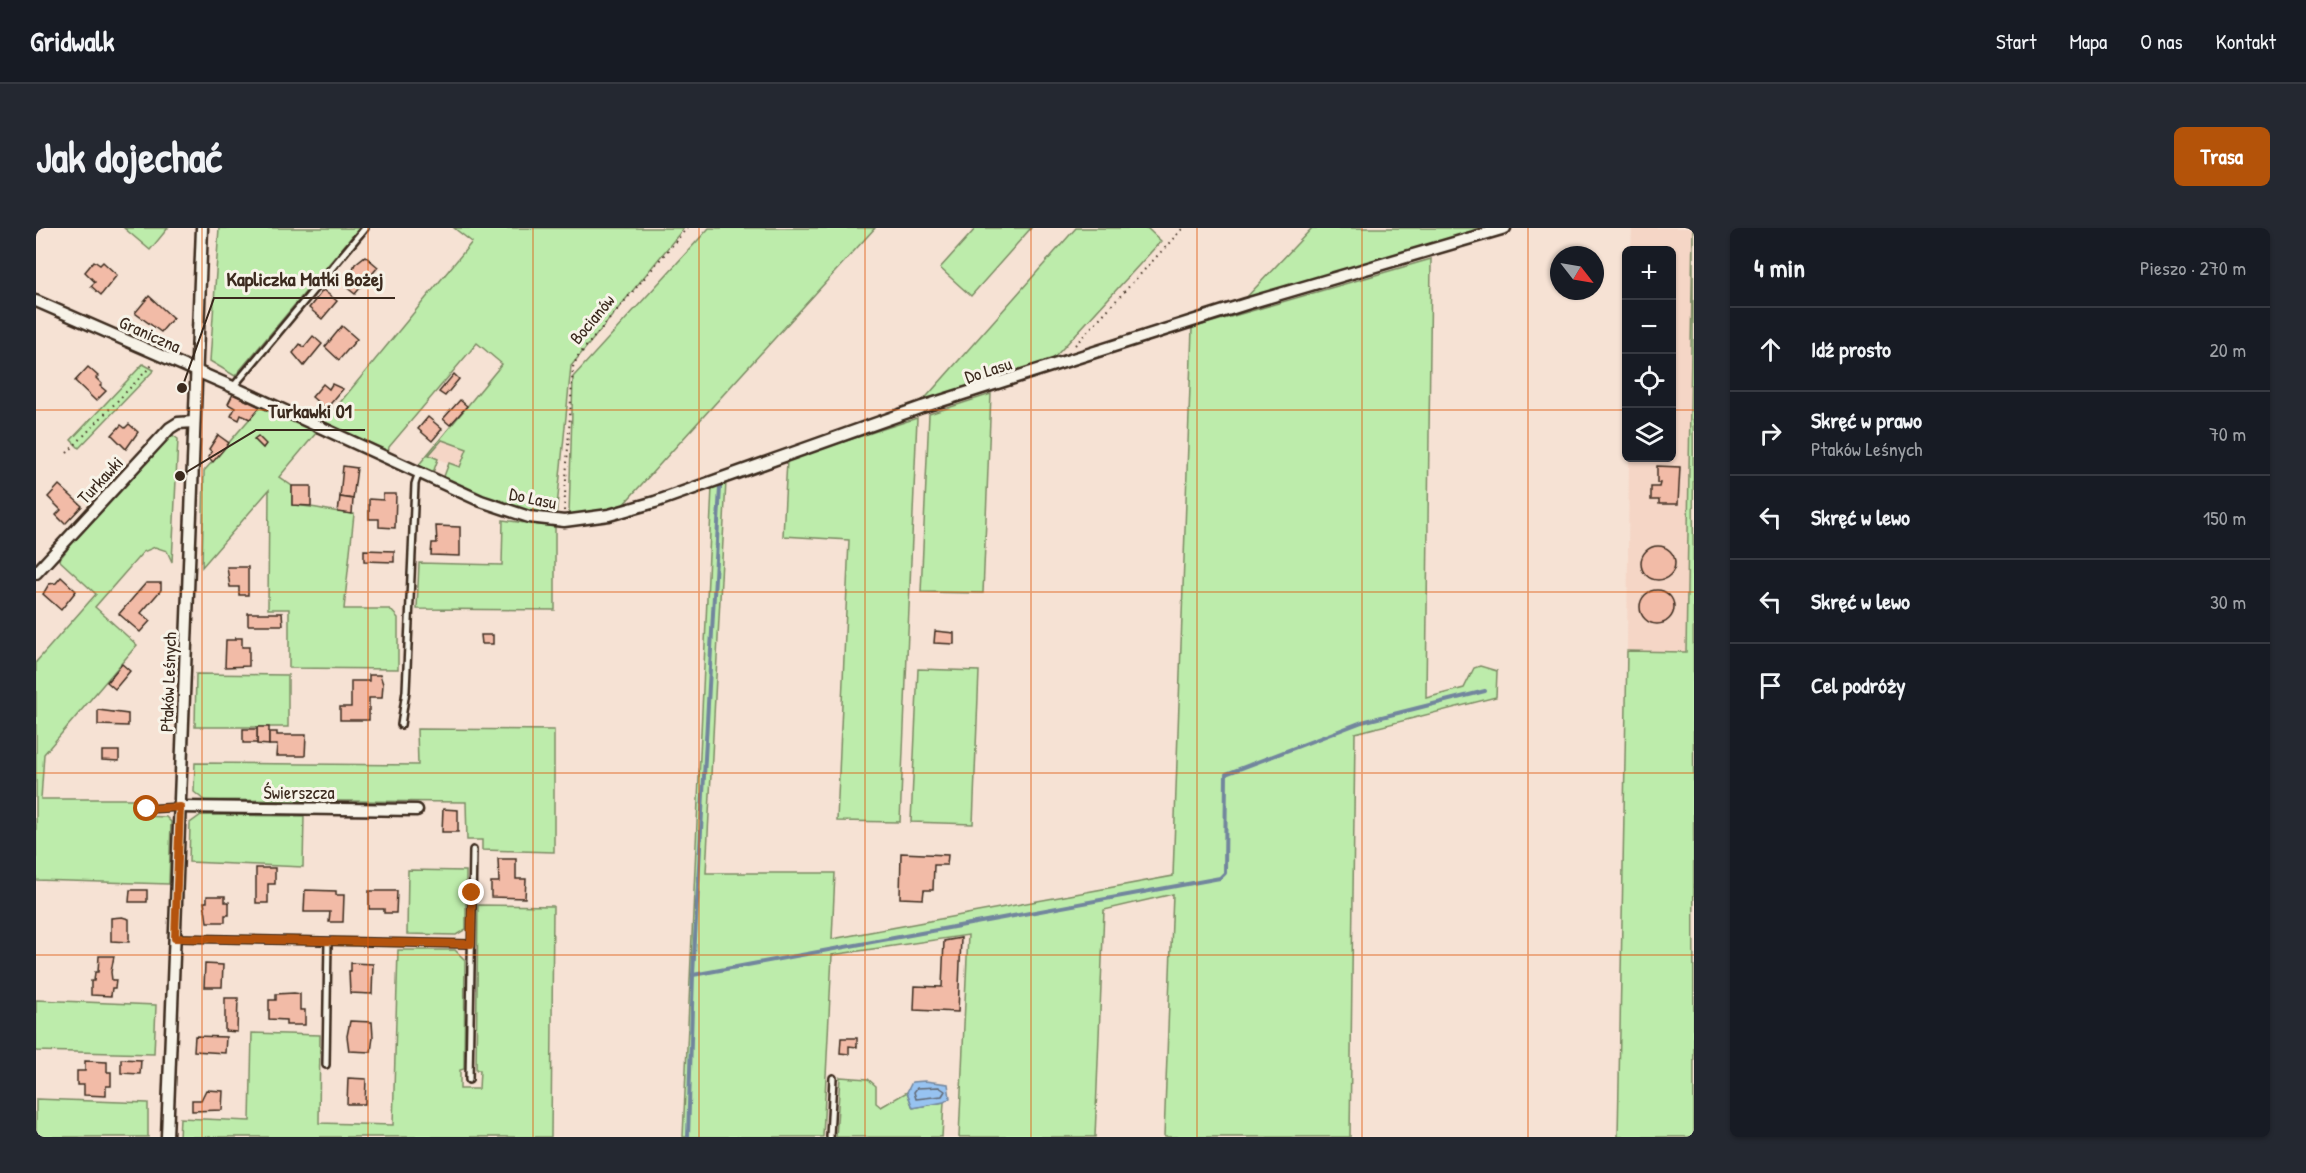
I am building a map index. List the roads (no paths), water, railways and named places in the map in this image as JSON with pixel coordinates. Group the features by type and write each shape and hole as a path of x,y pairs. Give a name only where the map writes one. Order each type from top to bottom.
{"street":[{"name":"Ptaków Leśnych","path":"167,1137 202,228"},
{"name":"Do Lasu","path":"481,501 529,517 564,521 609,516 655,502 922,407 1246,304 1505,228"},
{"name":"Graniczna","path":"36,301 234,387 481,501"},
{"name":"Turkawki","path":"36,573 170,428 182,422 194,422"},
{"name":"Świerszcza","path":"180,807 417,810"}],"lane":[{"path":"234,387 365,228"},
{"path":"401,725 406,691 415,484 418,472"},
{"path":"147,809 180,807"},
{"path":"469,1080 473,850"},
{"path":"175,938 471,944"},
{"path":"326,1065 328,942"},
{"path":"831,1137 833,1078"}],"water":[{"path":"912,1082 948,1084 950,1098 944,1102 913,1108 907,1092"}],"waterway":[{"path":"688,1137 693,975 720,487"},
{"path":"693,975 1220,878 1225,873 1226,774 1362,722 1485,691"}],"place":[{"name":"Kapliczka Matki Bożej","path":"182,388"},
{"name":"Turkawki 01","path":"180,476"}]}
